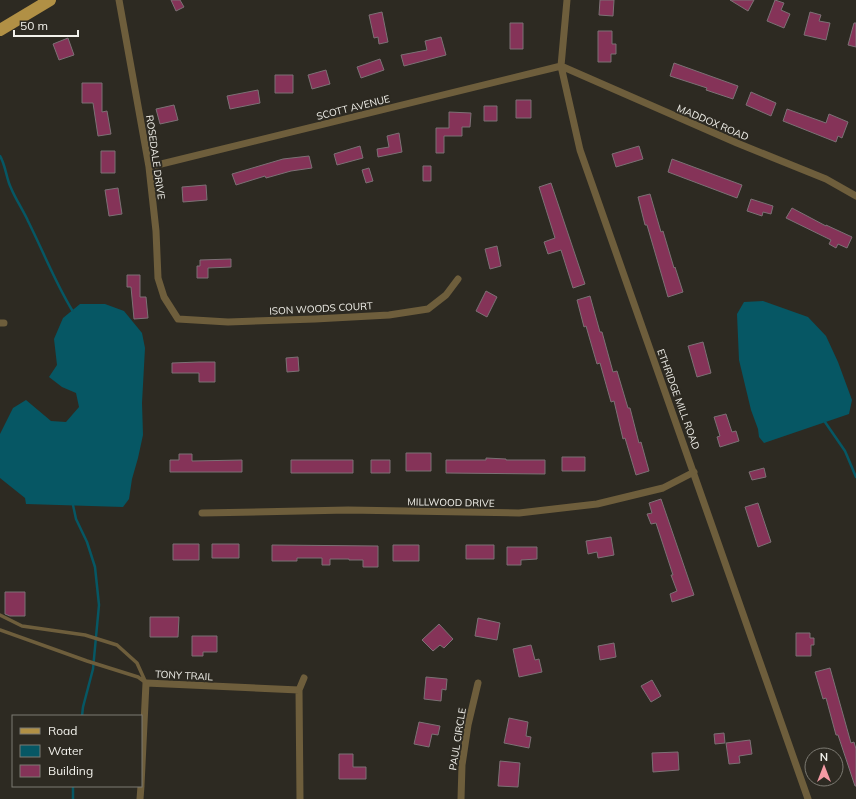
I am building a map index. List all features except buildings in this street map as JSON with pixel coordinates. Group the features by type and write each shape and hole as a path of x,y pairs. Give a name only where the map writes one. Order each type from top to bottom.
{"main road":[{"path":"0,30 50,0"}],"street":[{"name":"ROSEDALE DRIVE","path":"120,0 149,167 156,231 158,278 164,297 175,315"},
{"name":"ETHRIDGE MILL ROAD","path":"567,0 561,66 580,150 808,799"},
{"name":"SCOTT AVENUE","path":"149,167 561,66"},
{"name":"MADDOX ROAD","path":"561,66 826,180 856,196"},
{"name":"ISON WOODS COURT","path":"175,315 178,319 228,322 389,315 428,309 446,295 458,279"},
{"name":"MILLWOOD DRIVE","path":"202,513 348,510 519,513 597,504 663,488 694,472"},
{"path":"300,799 299,690 304,678"},
{"name":"TONY TRAIL","path":"142,765 146,683 299,690"},
{"name":"PAUL CIRCLE","path":"461,799 462,765 468,725 478,683"},
{"name":"TONY TRAIL","path":"140,799 141,787"}],"lane":[{"path":"0,615 22,626 85,635 117,644 137,663 146,683"},
{"path":"0,630 87,661 138,677 146,683"}],"water":[{"path":"763,301 808,317 826,336 838,362 852,400 849,414 764,443 759,437 739,360 737,314 744,302"},
{"path":"80,304 105,304 124,311 142,333 145,348 142,403 143,435 132,479 129,499 123,507 26,504 25,498 0,478 0,434 13,408 26,400 51,421 66,422 79,407 76,393 62,387 49,377 57,365 54,339 63,318"}],"waterway":[{"path":"0,156 13,192 72,310"},
{"path":"825,422 845,451 856,477"},
{"path":"73,505 76,519 87,542 95,567 99,605 93,669 82,715"},
{"path":"73,787 73,799"}]}
